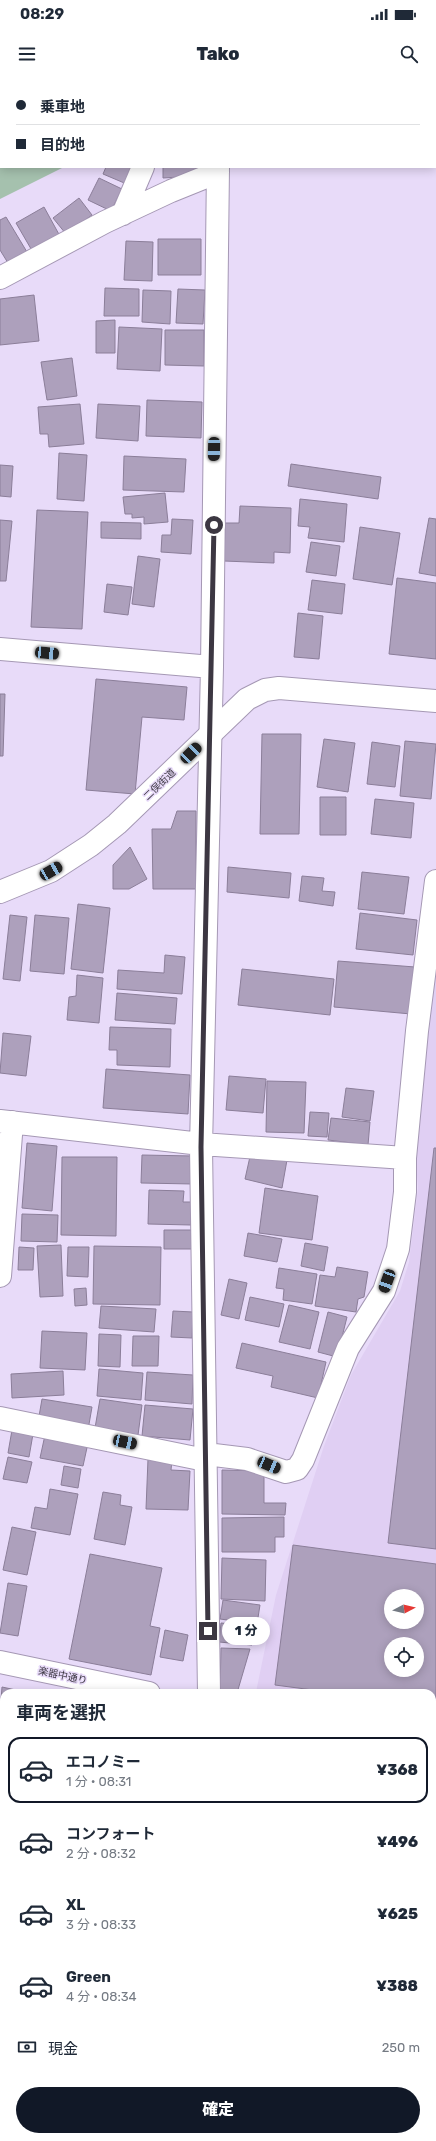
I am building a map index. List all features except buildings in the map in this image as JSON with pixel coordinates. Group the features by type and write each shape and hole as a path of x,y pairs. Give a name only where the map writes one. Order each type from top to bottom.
{"street":[{"path":"123,214 143,168"},
{"path":"0,278 73,238 218,170 212,667 201,1144 209,1689"},
{"path":"0,649 212,667"},
{"name":"二俣街道","path":"0,892 51,871 91,845 117,824 247,699 265,690 279,688 436,701"},
{"path":"0,1418 206,1457 247,1459 286,1472 297,1469 303,1460 348,1348 384,1291 398,1249 405,1192 405,1158 417,1031 436,881"},
{"path":"0,1276 6,1122 201,1144 405,1158"},
{"name":"楽器中通り","path":"0,1662 130,1689"}],"shaded area":[{"path":"436,966 436,1689 257,1689 276,1595 324,1446 351,1375 400,1291 409,1262 418,1188 415,1150 417,1118"}],"green space":[{"path":"0,168 62,168 0,199"}],"route":[{"path":"208,1631 201,1147 214,525"}]}
